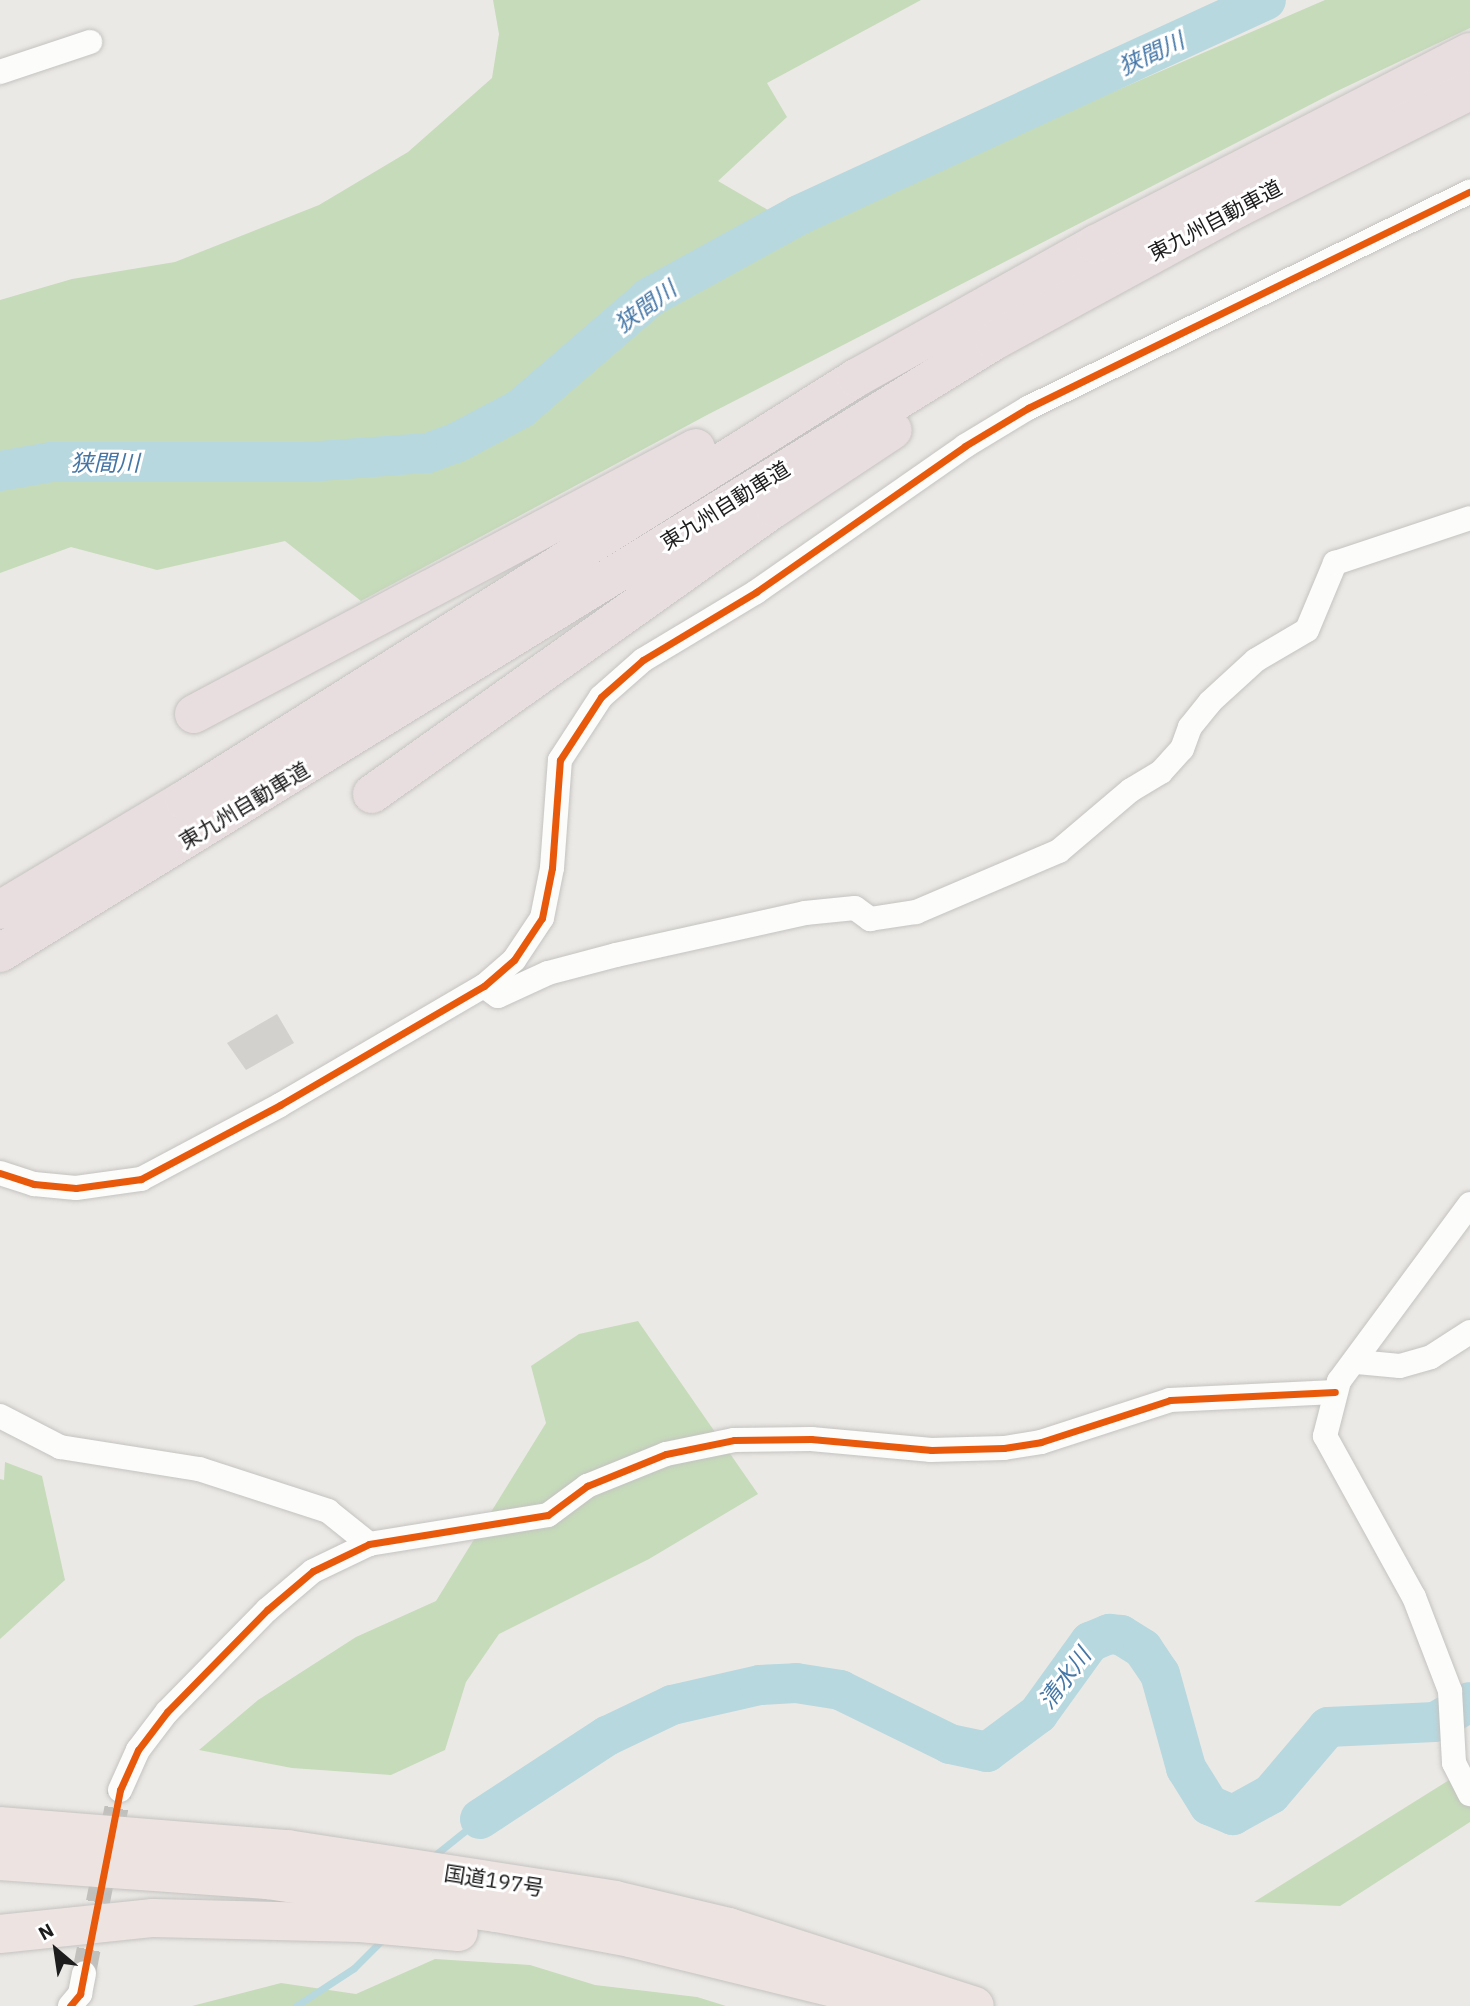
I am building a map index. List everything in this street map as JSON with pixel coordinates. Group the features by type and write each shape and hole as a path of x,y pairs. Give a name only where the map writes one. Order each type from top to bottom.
{"highway":[{"name":"東九州自動車道","path":"0,910 184,800 680,486 984,304 1470,52"},
{"name":"東九州自動車道","path":"0,953 477,663 849,427 1119,271 1470,91"},
{"path":"372,794 775,508 977,374 1342,155"},
{"path":"194,713 803,391 984,304"},
{"name":"国道197号","path":"9,1825 287,1849 615,1900 729,1927 975,2006"},
{"name":"国道197号","path":"0,1861 267,1880 407,1900 581,1928 907,2006"},
{"path":"0,1934 153,1918 360,1923 520,1938 777,1975"}],"street":[{"path":"0,72 90,42"},
{"path":"0,1172 34,1184 76,1188 141,1180 268,1112 484,986 514,960 542,918 552,867 560,760 601,697 643,660 756,592 965,446 1028,408 1470,191"},
{"path":"484,986 498,996 548,973 616,955 805,914 855,908 870,919 916,912 1059,851 1131,790 1161,772 1182,749 1190,727 1210,702 1256,660 1307,630 1335,563 1470,518"},
{"path":"1470,1204 1357,1362 1339,1381 1325,1436 1414,1597 1450,1690 1454,1763 1470,1794"},
{"path":"1357,1362 1400,1366 1431,1357 1470,1332"},
{"path":"120,1790 138,1750 167,1712 267,1610 313,1571 369,1544 548,1515 587,1486 666,1454 734,1440 811,1439 931,1450 1004,1448 1041,1442 1170,1400 1335,1392"},
{"path":"0,1416 60,1447 199,1469 328,1511 369,1544"},
{"path":"70,2006 80,1994 84,1973"}],"green space":[{"path":"493,0 921,0 767,83 787,117 718,181 799,228 1325,0 1470,0 1470,28 1333,93 707,415 361,601 285,541 157,570 71,547 0,573 0,300 72,279 175,262 319,205 408,152 492,78 499,34"},
{"path":"638,1321 758,1494 649,1559 499,1634 466,1682 445,1750 391,1775 292,1768 199,1750 258,1700 356,1637 436,1601 546,1423 531,1366 579,1334"},
{"path":"5,1462 42,1476 65,1580 0,1639 0,1479 4,1480"},
{"path":"1470,1767 1470,1822 1340,1906 1254,1902"},
{"path":"435,1959 530,1965 595,1985 697,1997 726,2006 192,2006 281,1983 356,1994"}],"building":[{"path":"277,1014 294,1043 246,1070 227,1043"}],"waterway":[{"name":"狭間川","path":"0,471 51,462 307,462 428,453 456,443 520,409 650,297 799,215 1266,0"},
{"name":"清水川","path":"480,1819 607,1736 672,1705 760,1685 796,1683 840,1690 950,1744 987,1752 1038,1714 1090,1642 1109,1634 1121,1635 1143,1649 1160,1674 1186,1768 1209,1805 1233,1815 1271,1794 1328,1727 1435,1722 1470,1702"},
{"path":"430,1859 480,1819"},
{"path":"296,2006 354,1968 383,1939"}],"tunnel":[{"path":"84,1973 120,1790"}],"cycle path":[{"path":"0,1173 34,1184 76,1188 141,1179 280,1105 484,986 514,960 542,918 552,868 560,760 601,697 643,660 756,592 965,446 1028,408 1470,191"},
{"path":"70,2006 80,1994 120,1790 138,1750 167,1712 267,1610 313,1571 369,1544 548,1515 587,1486 666,1454 734,1440 811,1439 931,1450 1004,1448 1041,1442 1170,1400 1335,1392"}]}
